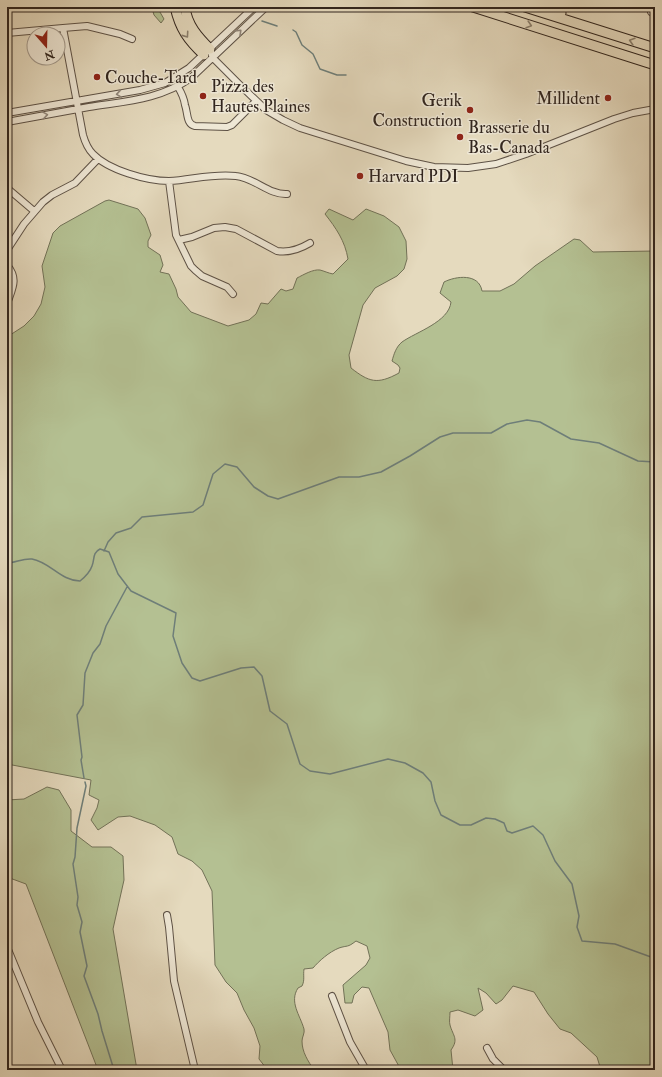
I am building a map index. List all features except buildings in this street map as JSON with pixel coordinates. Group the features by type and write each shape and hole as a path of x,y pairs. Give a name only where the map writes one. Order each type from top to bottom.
{"highway":[{"path":"175,7 184,32 209,54"},
{"path":"185,7 186,16 191,26 209,54"},
{"path":"473,7 655,65"},
{"path":"525,7 655,48"},
{"path":"547,7 610,34"}],"street":[{"path":"7,122 152,96 178,87 191,78 209,54 254,7"},
{"path":"7,113 140,90 165,83 209,54 266,7"},
{"path":"66,28 87,26 120,34 132,39"},
{"path":"7,33 26,31"},
{"path":"66,45 85,142 92,154 98,159 133,175 168,181 196,177 234,176 251,180 276,193 287,194"},
{"path":"209,54 256,101 274,115 300,128 414,163 452,168 482,166 506,161 614,119 633,113 655,109"},
{"path":"178,87 185,104 189,122 195,126 232,125 256,101"},
{"path":"7,250 24,224 46,199 75,183 98,159"},
{"path":"168,181 175,229 191,266 202,276 227,287 233,294"},
{"path":"7,188 34,211"},
{"path":"179,240 192,237 214,228 225,227 236,230 277,251 282,252 302,248 310,243"},
{"path":"7,265 12,271 14,281 7,304"},
{"path":"166,916 169,927 174,981 195,1070"},
{"path":"7,946 38,1022 62,1070"},
{"path":"332,996 350,1042 366,1070"},
{"path":"487,1048 493,1059 504,1070"}],"green space":[{"path":"137,7 157,7 164,19 161,23 154,15 152,8"},
{"path":"109,200 138,209 145,218 151,235 148,241 148,247 160,255 163,265 160,272 169,274 178,297 191,312 228,326 249,320 256,314 261,303 268,304 281,289 286,291 293,289 297,278 314,270 320,270 333,274 348,259 345,246 340,235 325,214 329,209 353,220 366,209 384,216 399,227 406,241 407,259 404,269 397,276 375,288 363,305 349,355 351,368 368,379 374,380 385,379 399,373 400,368 392,361 398,346 408,338 438,321 449,309 451,302 440,293 444,282 461,277 476,281 480,285 482,291 500,291 514,284 535,266 574,239 580,240 593,252 655,251 655,1070 601,1070 597,1057 571,1033 560,1029 534,992 513,986 502,1000 496,1004 486,993 478,988 483,1010 475,1016 458,1010 450,1012 450,1024 455,1038 455,1043 451,1050 453,1070 401,1070 390,1050 388,1032 369,988 362,987 354,995 352,1003 345,1003 343,985 366,965 370,958 367,946 356,941 349,946 339,948 332,952 313,968 304,969 303,984 298,988 296,993 296,1008 304,1029 302,1041 303,1049 314,1070 270,1070 266,1068 259,1059 260,1046 254,1028 237,993 226,982 215,965 212,891 202,870 192,861 178,854 172,837 155,825 130,816 118,817 98,830 91,820 99,800 89,795 91,780 7,764 7,337 24,326 34,316 41,304 45,287 42,266 53,233 60,226"},
{"path":"47,787 59,790 71,810 71,831 92,847 111,847 123,856 124,880 113,929 137,1070 98,1070 26,884 7,877 7,800 24,799"}],"waterway":[{"path":"226,7 234,10"},
{"path":"262,21 277,26"},
{"path":"293,30 296,32 302,45 313,54 320,69 337,75 346,75"},
{"path":"104,551 108,542 116,533 131,528 142,517 193,512 203,505 213,474 225,464 237,467 254,487 268,496 278,499 339,477 359,477 381,472 440,437 453,433 491,433 507,424 527,420 540,422 571,439 599,443 638,461 655,462"},
{"path":"7,563 32,559 44,564 67,578 80,581 90,570 96,552 100,549 109,552 118,574 131,591 176,613 173,636 182,663 192,678 200,681 241,668 254,667 262,676 270,711 287,724 300,764 310,771 330,774 388,759 405,763 423,773 431,782 435,801 441,815 460,825 471,825 486,818 495,819 504,823 507,831 512,833 533,826 543,835 555,861 572,884 579,916 577,927 582,941 615,944 651,957 655,963"},
{"path":"84,778 77,715 83,705 85,673 93,653 100,644 106,626 127,587"},
{"path":"85,782 86,786 77,828 75,857 73,864 78,897 77,905 82,922 80,932 87,966 84,976 98,1014 114,1070"}],"place":[{"name":"Couche-Tard","path":"97,77"},
{"name":"Pizza des Hautes Plaines","path":"203,96"},
{"name":"Millident","path":"608,98"},
{"name":"Gerik Construction","path":"470,110"},
{"name":"Brasserie du Bas-Canada","path":"460,137"},
{"name":"Harvard PDI","path":"360,176"}]}
